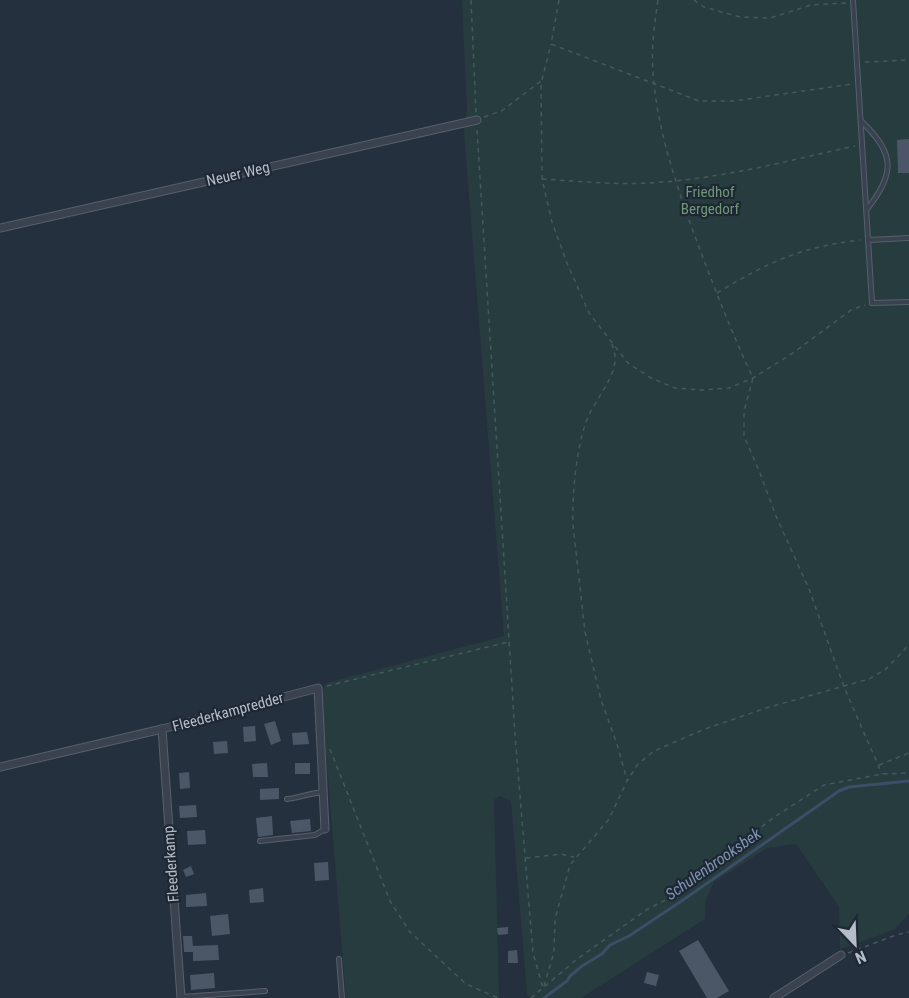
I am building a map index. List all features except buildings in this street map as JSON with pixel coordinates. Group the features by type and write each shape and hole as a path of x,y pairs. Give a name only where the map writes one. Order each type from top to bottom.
{"street":[{"name":"Neuer Weg","path":"0,228 477,120"},
{"name":"Fleederkampredder","path":"0,767 162,729 318,688"},
{"path":"318,688 325,829"},
{"name":"Fleederkamp","path":"162,729 181,998"},
{"path":"774,998 841,955"}],"lane":[{"path":"853,1 872,303 909,302"},
{"path":"860,121 874,134 887,152 888,176 878,195 866,209"},
{"path":"868,240 909,238"},
{"path":"287,799 299,798 312,792 323,792"},
{"path":"260,841 315,835 325,829"},
{"path":"339,959 342,998"},
{"path":"181,998 265,991"}],"path":[{"path":"471,0 509,642 533,953 543,988"},
{"path":"559,0 541,81 542,179 552,222 589,313 628,363 651,378 675,387 701,390 729,388 753,378 793,353 851,310 872,303"},
{"path":"658,0 653,43 656,100 667,153 684,209 736,343 753,378 744,411 744,436 776,516 809,589 844,687 882,774"},
{"path":"694,0 704,7 740,17 770,18 811,5 853,1"},
{"path":"551,44 699,101 734,101 859,83"},
{"path":"858,62 909,60"},
{"path":"477,120 503,110 541,81"},
{"path":"542,179 646,183 676,181 716,176 861,145"},
{"path":"717,294 753,272 788,255 830,244 868,240"},
{"path":"611,343 615,358 613,372 586,422 581,443 573,525 585,632 601,700 627,781"},
{"path":"318,688 509,642"},
{"path":"543,988 554,952 555,919 570,865 609,819 627,781 638,764 654,751 678,739 766,708 869,680 886,669 909,645"},
{"path":"328,746 390,901 410,932 466,984 498,998"},
{"path":"878,765 909,753"},
{"path":"531,998 602,941 646,910 673,896 773,818 824,785 882,774 909,773"},
{"path":"525,858 561,854 576,857"},
{"path":"841,955 909,932"}],"green space":[{"name":"Friedhof Bergedorf","path":"462,0 909,0 909,914 894,930 840,949 839,907 796,844 767,848 714,882 706,900 705,919 581,998 530,998 527,994 511,801 500,796 494,800 499,998 346,998 321,691 327,683 504,636 464,133 467,109"}],"waterway":[{"name":"Schulenbrooksbek","path":"544,998 567,981 582,966 602,954 610,945 629,936 683,900 839,791 849,787 909,781"}]}
